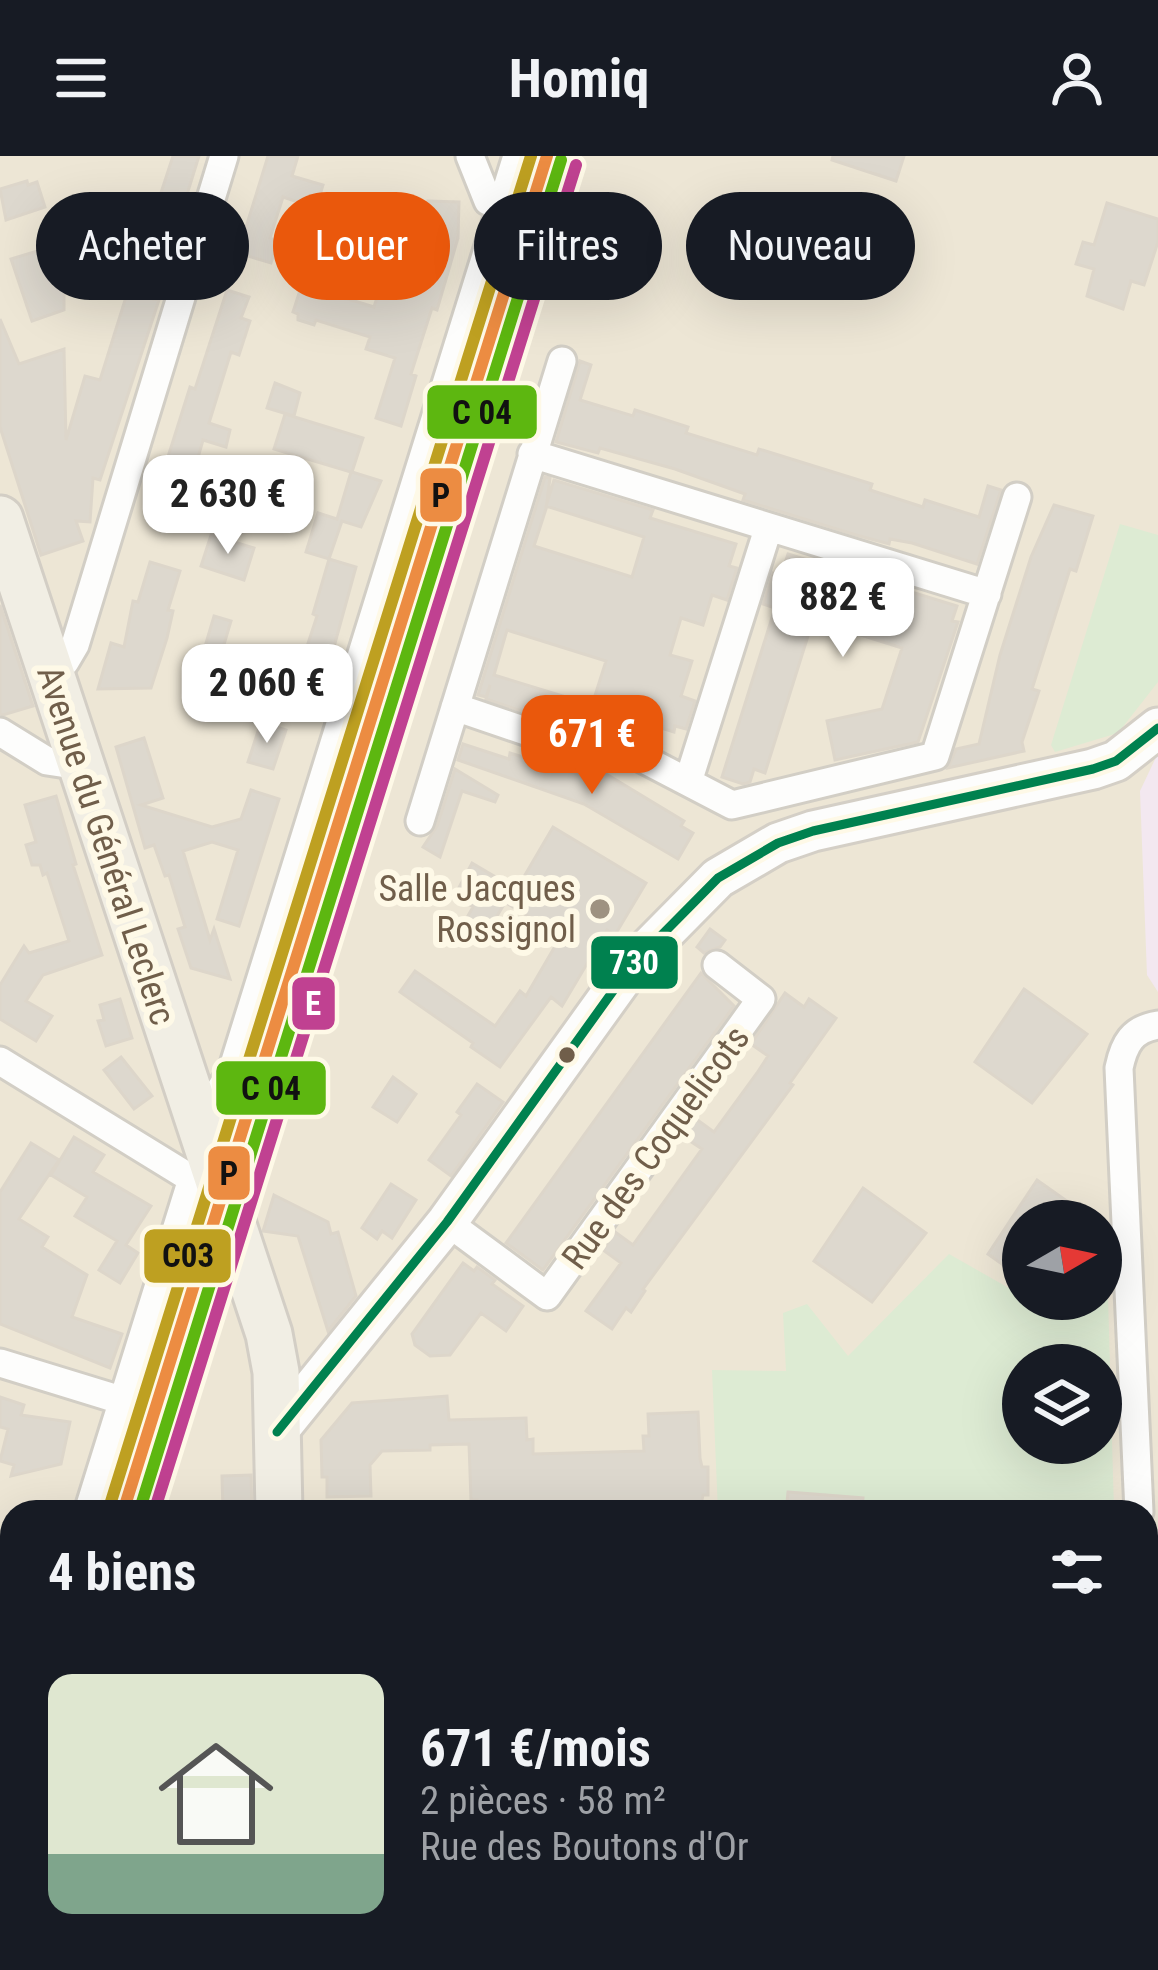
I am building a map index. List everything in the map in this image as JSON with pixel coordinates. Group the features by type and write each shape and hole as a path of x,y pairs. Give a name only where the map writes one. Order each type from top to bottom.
{"main road":[{"name":"Avenue du Général Leclerc","path":"0,519 192,1104 203,1175 269,1334 276,1372 279,1500"},
{"path":"278,1432 447,1222 631,966 731,869 778,843 813,831 1093,769 1116,761 1158,728"}],"street":[{"path":"50,674 75,646 224,156"},
{"path":"470,156 484,192"},
{"path":"506,192 517,156"},
{"path":"192,1104 218,1094 232,1072 474,296"},
{"path":"420,820 562,362"},
{"path":"532,454 987,594"},
{"path":"455,706 584,751 636,755 732,805 935,756 1017,497"},
{"path":"688,782 768,529"},
{"path":"0,732 47,761 80,766"},
{"name":"Rue des Coquelicots","path":"447,1222 547,1296 761,999 717,965"},
{"path":"1142,1500 1148,1469 1143,1296 1119,1068 1126,1042 1146,1027 1158,1025"},
{"path":"0,1060 203,1175 92,1500"},
{"path":"0,1363 124,1401"}],"shaded area":[{"path":"0,156 1158,156 1158,1500 0,1500"},
{"path":"1158,753 1158,992 1147,975 1140,791"}],"green space":[{"path":"1120,524 1158,535 1158,682 1118,733 1055,752 1051,745"},
{"path":"949,1254 1002,1284 1002,1320 1109,1320 1109,1344 1002,1344 1002,1464 1113,1464 1114,1500 717,1500 712,1370 786,1371 783,1313 807,1304 848,1356"}],"building":[{"path":"173,156 199,156 188,192 161,192"},
{"path":"268,156 298,156 292,176 323,185 321,192 273,192 271,263 249,256 249,217"},
{"path":"833,156 904,156 896,181 832,160"},
{"path":"37,182 36,210 6,220 0,189"},
{"path":"450,202 459,202 458,238 450,265"},
{"path":"1107,203 1158,219 1158,242 1144,285 1131,281 1123,309 1087,296 1094,269 1076,264 1083,242 1094,245"},
{"path":"36,251 36,300 64,300 64,310 32,321 11,259"},
{"path":"125,300 159,300 100,480 93,478 90,522 76,521 83,541 41,555 0,427 0,319 19,364 64,349 66,440 85,376 100,380"},
{"path":"224,300 248,300 241,318 250,321 239,355 231,352 209,423 230,430 226,447 203,440 193,475 214,481 198,531 149,517 190,387 195,389"},
{"path":"297,300 351,300 374,307 376,300 440,300 437,310 432,308 411,374 416,376 401,426 376,418 395,358 366,349 370,337 316,320 314,325 298,320 293,312"},
{"path":"580,361 591,365 580,400 633,416 635,410 688,427 686,433 757,455 759,449 872,484 870,490 923,507 925,500 979,517 988,486 1001,490 977,564 912,543 890,539 889,544 856,535 743,500 745,494 675,469 600,448 598,453 556,442"},
{"path":"275,383 300,393 294,416 267,408"},
{"path":"285,414 363,438 352,472 381,481 361,527 342,521 329,559 306,552 318,513 337,519 351,472 274,449"},
{"path":"545,477 550,478 547,504 554,480 653,510 650,518 736,544 729,566 737,568 727,600 712,595 703,625 681,618 670,655 692,661 681,696 695,701 686,729 675,726 674,732 592,706 584,732 486,699 490,685 486,697 478,695","holes":["546,506 644,537 632,577 534,546","507,630 606,661 592,705 494,675"]},
{"path":"1054,505 1093,516 1076,571 1070,569 1032,689 1039,691 1022,742 1024,751 948,768 956,749 979,744 1000,655 1031,557"},
{"path":"211,535 254,548 244,580 201,566"},
{"path":"788,554 957,606 952,621 958,622 918,742 835,760 827,721 882,709 902,648 813,620 765,773 754,769 750,782 743,784 722,777 775,608 763,604 773,573 781,575"},
{"path":"329,559 356,567 323,687 296,680"},
{"path":"150,562 180,571 151,688 98,689 111,643 124,647 133,601 138,602"},
{"path":"0,605 33,706 3,715 0,714"},
{"path":"214,616 231,621 211,688 288,690 289,694 202,720 202,690 193,687"},
{"path":"261,722 286,730 273,769 248,762"},
{"path":"144,738 163,798 141,805 212,827 241,819 251,790 279,799 239,926 217,919 238,850 212,842 183,851 210,940 214,929 230,979 191,968 178,929 185,927 169,875 165,876 154,845 145,848 116,747"},
{"path":"463,744 589,778 592,770 606,774 684,821 681,826 693,833 678,859 584,804 458,760"},
{"path":"455,769 498,795 495,802 462,791 440,857 423,847 437,826"},
{"path":"56,796 102,955 43,975 26,1001 52,1016 36,1041 0,1019 0,985 24,946 29,953 69,941 47,873 43,875 40,865 32,865 26,845 36,842 25,805"},
{"path":"553,827 646,883 615,935 607,930 562,1006 551,997 500,1067 400,992 415,971 495,1026 520,991 526,996 561,936 508,904"},
{"path":"472,863 514,888 486,934 465,921 473,907 455,895"},
{"path":"710,929 725,940 704,953 697,947"},
{"path":"701,973 734,1006 543,1270 506,1243"},
{"path":"1024,989 1087,1034 1032,1103 975,1062"},
{"path":"785,993 804,1007 809,999 836,1018 631,1312 626,1308 612,1329 586,1311 621,1263 603,1250 615,1232 633,1245 702,1149 684,1137 696,1119 714,1132 757,1073 768,1056 751,1044"},
{"path":"120,999 132,1038 106,1046 98,1021 104,1020 100,1005"},
{"path":"121,1057 152,1096 134,1109 104,1070"},
{"path":"393,1077 416,1094 397,1122 373,1107"},
{"path":"477,1084 503,1102 451,1176 429,1160"},
{"path":"74,1137 104,1155 93,1172 151,1206 126,1245 138,1253 120,1283 99,1270 117,1241 75,1216 87,1197 51,1175"},
{"path":"31,1143 59,1160 19,1219 48,1237 42,1247 87,1275 72,1317 122,1334 110,1368 0,1324 0,1192"},
{"path":"1037,1180 1065,1200 1024,1200"},
{"path":"391,1184 416,1200 392,1238 382,1231 377,1239 362,1228"},
{"path":"863,1188 926,1233 872,1302 814,1261"},
{"path":"274,1195 328,1222 331,1234 338,1232 356,1296 328,1331 298,1236 263,1231"},
{"path":"1002,1233 1002,1264 988,1254"},
{"path":"463,1263 474,1271 477,1267 523,1306 506,1331 481,1313 450,1355 430,1356 415,1345 412,1334"},
{"path":"447,1396 449,1420 526,1418 533,1454 644,1451 648,1414 698,1412 708,1495 702,1500 471,1500 469,1444 382,1451 370,1465 371,1496 327,1497 321,1440 352,1403"},
{"path":"0,1397 24,1405 21,1415 70,1422 61,1464 11,1476 14,1465 0,1461 8,1429 0,1427"},
{"path":"251,1475 252,1500 223,1500 222,1476"},
{"path":"788,1492 863,1498 863,1500 787,1500"}],"transit line":[{"name":"C03","path":"111,1500 531,156"},
{"name":"P","path":"127,1500 547,156"},
{"path":"143,1500 561,160"},
{"name":"E","path":"158,1500 576,165"},
{"name":"730","path":"277,1432 447,1222 631,966 718,878 778,843 813,831 1093,769 1116,761 1158,728"}],"place":[{"name":"Salle Jacques Rossignol","path":"600,909"}]}
